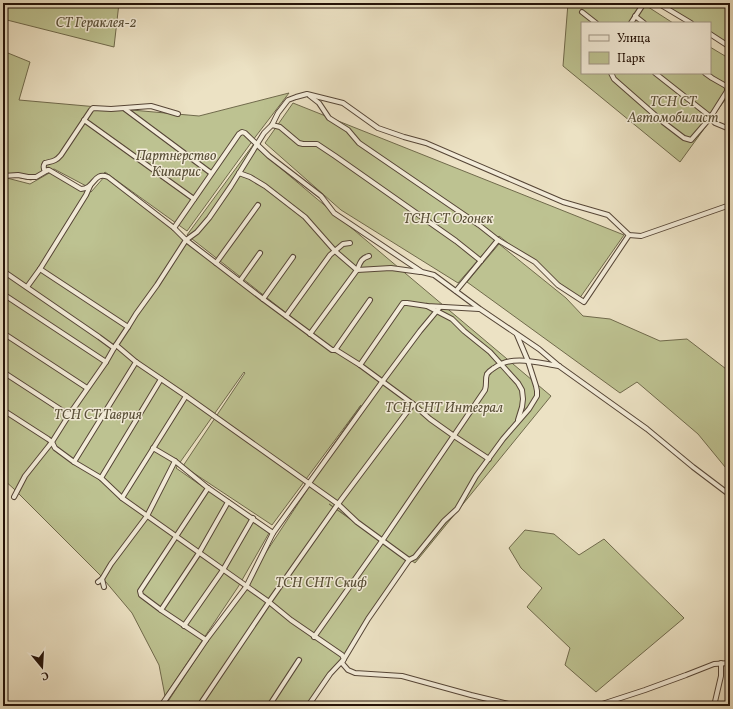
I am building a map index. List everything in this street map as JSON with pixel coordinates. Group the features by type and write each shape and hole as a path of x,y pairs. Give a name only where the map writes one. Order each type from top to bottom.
{"street":[{"path":"632,22 644,3"},
{"path":"656,3 689,22"},
{"path":"582,12 595,22"},
{"path":"635,16 643,22"},
{"path":"711,35 730,46"},
{"path":"612,74 614,79 663,122 684,138 691,140 710,118 727,90 726,86 706,74"},
{"path":"656,74 707,114 715,123 727,128 730,133"},
{"path":"307,94 320,103 329,118 348,130 359,143 479,225 498,240 535,262 558,285 584,302 628,235"},
{"path":"14,497 27,472 52,442 186,240 210,218 264,133 272,125 278,113 288,100 307,94 343,103 378,128 426,143 563,202 608,215 628,235 641,236 730,205"},
{"path":"90,186 81,189 49,170 45,171 43,167 47,162 58,159 91,110 94,108 111,110 151,106 178,114"},
{"path":"125,109 211,173"},
{"path":"84,120 194,199"},
{"path":"272,125 280,127 299,143 316,144 335,156 456,241 481,261"},
{"path":"174,228 240,133 245,133 268,156 321,196 334,213 422,272"},
{"path":"3,176 18,175 36,177 49,170"},
{"path":"239,173 250,177 265,186 305,217 335,251 357,270 391,268 434,275 480,309 539,349 559,366 647,429 730,495"},
{"path":"27,287 40,269 86,195 90,186 98,176 105,176 174,228 186,240 240,282 310,334 332,350 336,350 360,365 413,404 430,419 489,459"},
{"path":"216,263 258,205"},
{"path":"456,291 498,240"},
{"path":"286,316 330,255 343,244 350,243"},
{"path":"240,282 260,253"},
{"path":"310,334 357,270 359,263 364,258 369,256"},
{"path":"263,299 293,257"},
{"path":"40,269 128,327"},
{"path":"3,271 148,369 338,504 357,522 409,560"},
{"path":"3,294 106,362"},
{"path":"335,350 370,300"},
{"path":"360,365 402,304 407,303 427,306 480,309"},
{"path":"427,306 452,319 490,352 518,383 522,390 523,398 517,423"},
{"path":"161,706 206,640 246,587 273,532 382,382 440,307"},
{"path":"3,333 88,388"},
{"path":"308,706 330,674 344,659 368,619 409,560 415,557 444,520 457,509 476,476 503,439 529,409 537,396 536,386 528,361 517,335"},
{"path":"314,637 382,541 485,390 487,385 486,376 489,371 500,363 515,360 559,366"},
{"path":"74,462 136,362"},
{"path":"3,372 69,415"},
{"path":"100,478 162,379"},
{"path":"122,498 186,396"},
{"path":"199,706 269,602 338,504 413,404"},
{"path":"3,410 52,442 55,448 100,478 122,498 269,602 314,637 342,655 344,659 342,663 348,670 355,673 413,678 471,695 517,706"},
{"path":"153,448 175,461 208,488 273,532"},
{"path":"104,587 100,581 147,516 175,461"},
{"path":"206,640 160,610 141,595 140,591 208,488"},
{"path":"160,610 199,553 228,502"},
{"path":"184,626 223,570 253,518"},
{"path":"269,706 299,660"},
{"path":"596,706 698,671 706,666 730,663"},
{"path":"714,706 721,676 721,664"}],"green space":[{"name":"СТ Гераклея-2","path":"3,3 119,3 114,47 3,19"},
{"name":"ТСН СТ Автомобилист","path":"568,3 642,3 671,22 581,22 581,74 711,74 711,48 730,59 730,93 680,162 563,66"},
{"path":"657,3 730,3 730,48 711,37 711,22 687,22"},
{"name":"Партнерство Кипарис","path":"3,51 30,62 19,100 199,116 289,93 187,231 105,172 90,188 54,169 31,180 3,174"},
{"name":"ТСН СТ Огонек","path":"293,103 624,235 579,299 499,236 458,283 341,210 265,143"},
{"path":"253,145 551,396 415,563 329,504 410,562 310,706 165,706 307,490 304,487 361,405 272,525 183,466 245,373 244,372 176,468 269,533 238,587 165,696 159,665 132,613 100,575 3,479 3,177 30,184 51,172 91,192 105,176 322,341 187,235"},
{"path":"499,244 566,298 583,316 610,319 660,341 687,339 730,372 730,473 698,434 637,382 620,393 467,282"},
{"path":"525,530 554,534 579,555 604,539 684,618 596,692 565,665 570,648 527,607 542,588 521,568 509,548"}],"park label":[{"name":"ТСН СНТ Интеграл","path":"444,407"},
{"name":"ТСН СТ Таврия","path":"98,414"},
{"name":"ТСН СНТ Скиф","path":"321,582"}]}
